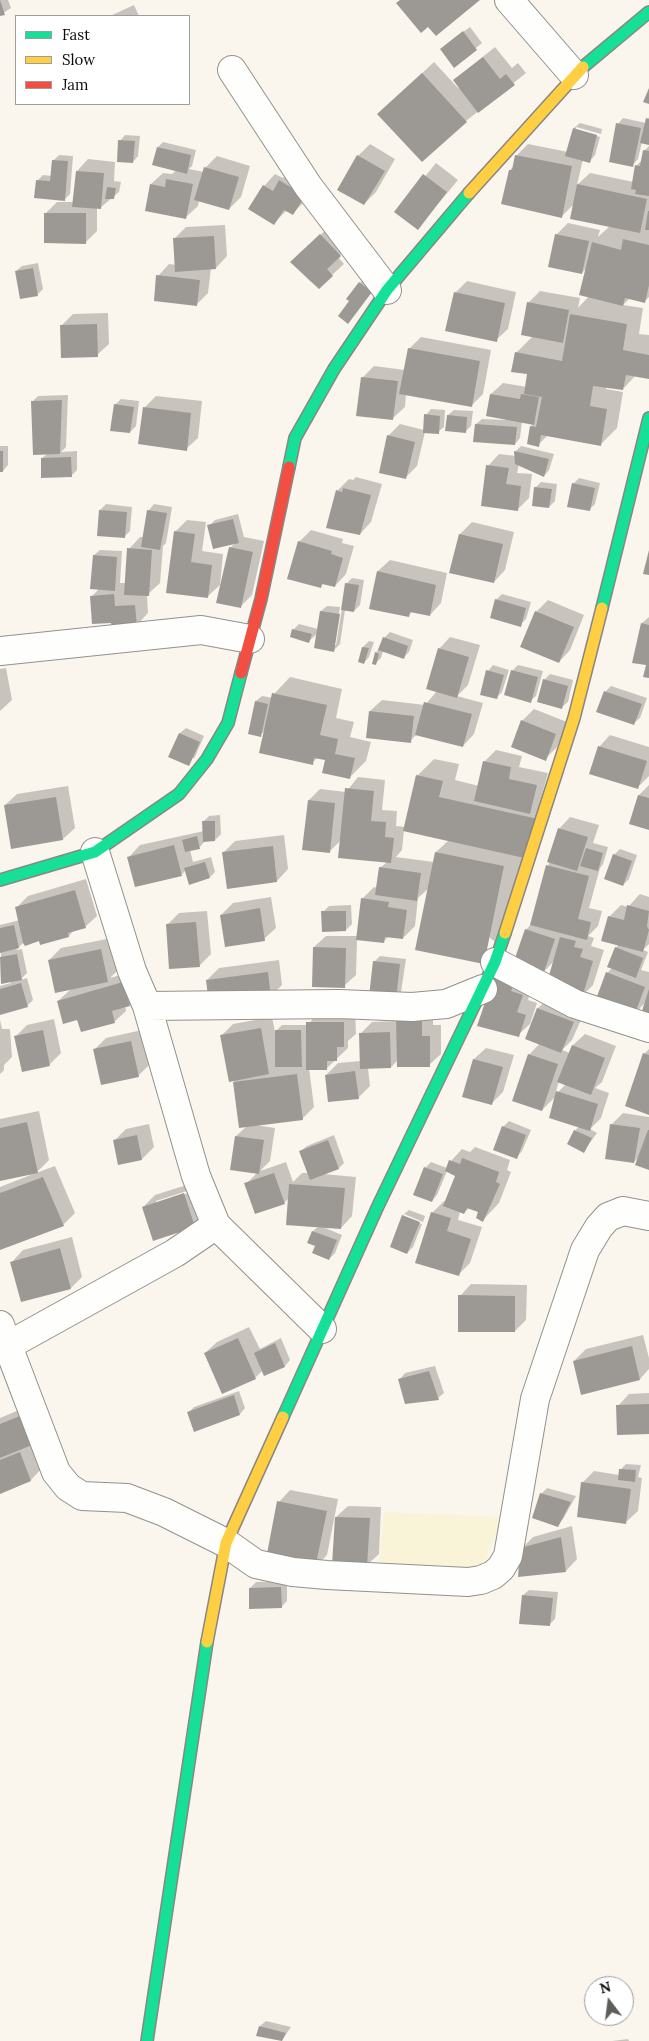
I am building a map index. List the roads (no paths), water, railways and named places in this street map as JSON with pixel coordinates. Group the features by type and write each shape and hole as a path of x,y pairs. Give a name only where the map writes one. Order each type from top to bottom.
{"street":[{"path":"509,0 574,75"},
{"path":"0,880 96,852 179,794 207,759 228,723 261,599 295,438 334,369 387,290 439,226 574,75 649,12"},
{"path":"232,70 308,186 387,290"},
{"path":"147,2041 200,1677 226,1543 382,1197 495,962 543,820 574,718 649,418"},
{"path":"0,651 201,630 250,640"},
{"path":"96,852 132,971 147,1006 196,1176 216,1225 322,1329"},
{"path":"495,962 575,1004 649,1028"},
{"path":"147,1006 339,1004 412,1007 446,1004 483,989"},
{"path":"216,1225 175,1253 4,1335 56,1472 68,1487 82,1496 127,1498 164,1512 226,1543 256,1564 293,1572 468,1582 493,1575 501,1568 508,1556 535,1399 585,1250 599,1226 608,1217 623,1211 649,1216"}]}
